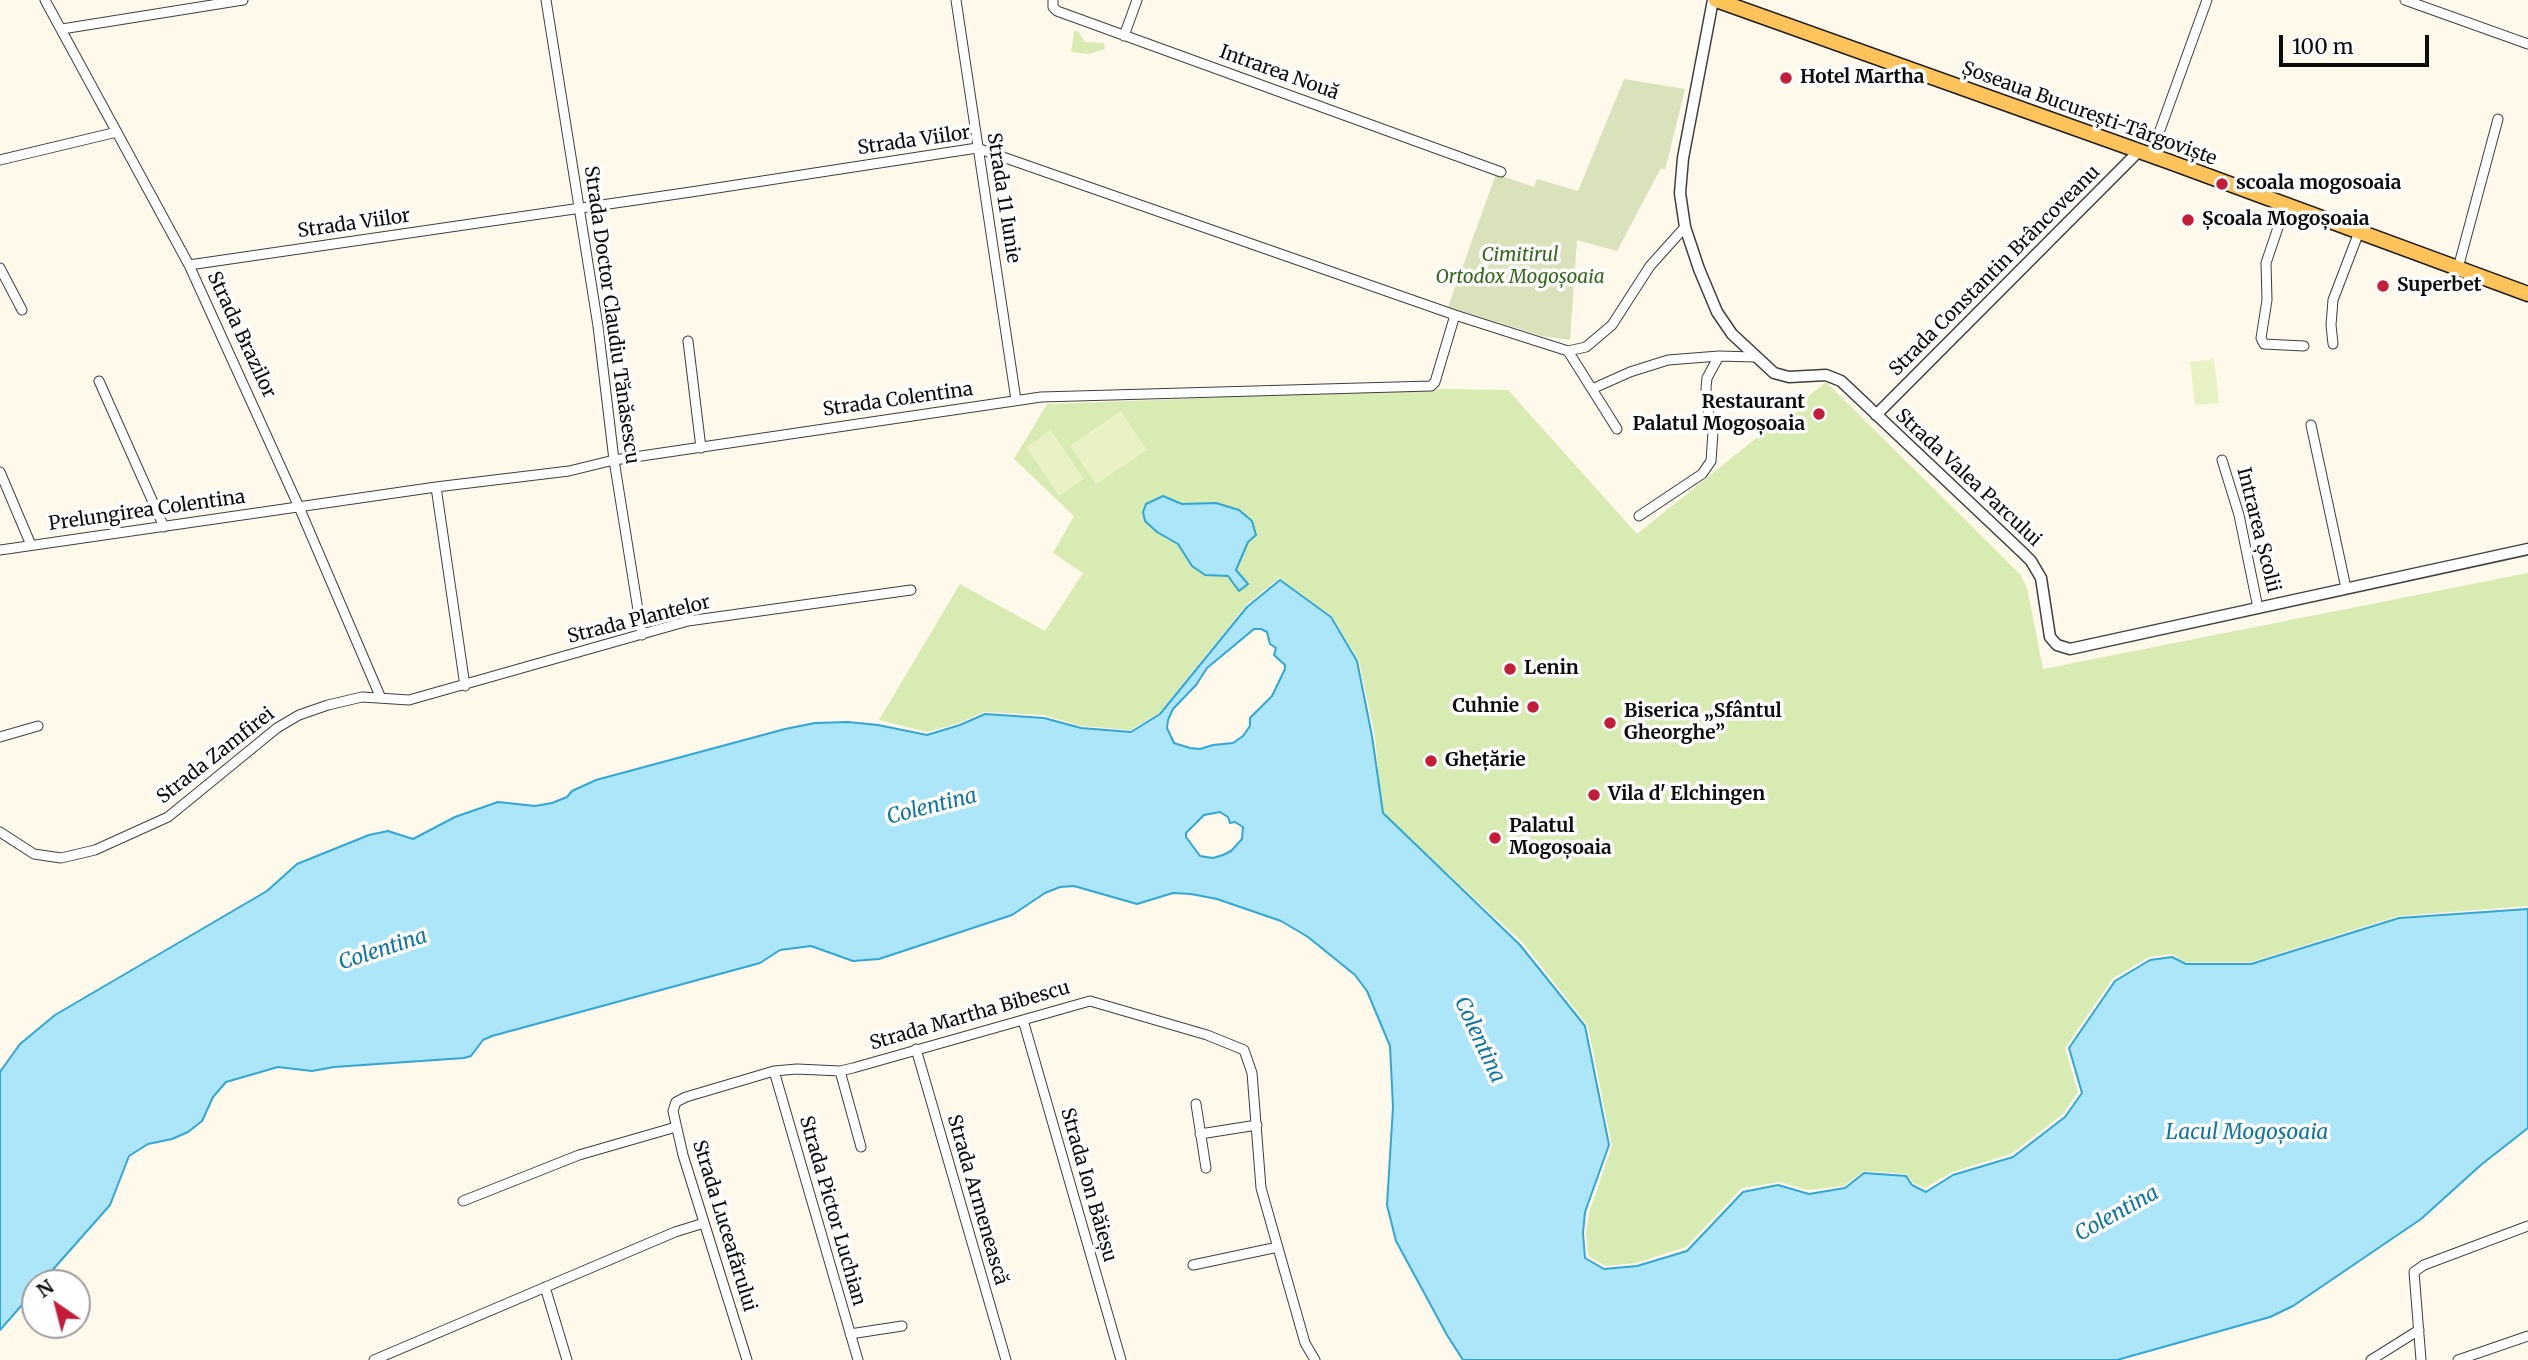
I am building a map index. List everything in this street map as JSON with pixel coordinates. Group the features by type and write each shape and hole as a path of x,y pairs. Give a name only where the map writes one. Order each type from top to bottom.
{"main road":[{"name":"Șoseaua București-Târgoviște","path":"1714,0 2145,153 2528,294"}],"street":[{"name":"Strada Brazilor","path":"45,0 189,265 299,507 380,696"},
{"path":"62,29 243,0"},
{"name":"Strada Doctor Claudiu Tănăsescu","path":"545,0 598,326 614,460 642,635"},
{"name":"Strada 11 Iunie","path":"956,0 1016,400"},
{"name":"Intrarea Nouă","path":"1053,0 1053,7 1057,11 1501,172"},
{"path":"1124,36 1137,0"},
{"name":"Strada Valea Parcului","path":"1714,0 1681,175 1685,227 1717,312 1732,334 1769,369 1783,376 1834,377 2031,561 2041,578 2050,637 2057,645 2070,649 2528,549"},
{"name":"Strada Constantin Brâncoveanu","path":"1876,415 2145,153 2207,0"},
{"path":"2405,0 2528,44"},
{"path":"2458,268 2498,119"},
{"path":"0,160 117,132"},
{"name":"Strada Viilor","path":"189,265 977,148 1455,315 1568,351"},
{"path":"2286,204 2266,263 2267,300 2261,338 2264,344 2304,346"},
{"path":"1618,429 1568,351 1586,347 1612,325 1650,266 1685,227"},
{"path":"2333,344 2333,300 2360,232"},
{"path":"0,268 22,310"},
{"name":"Strada Colentina","path":"299,507 569,471 614,460 1041,397 1431,386 1435,382 1455,315"},
{"path":"688,341 701,448"},
{"path":"1639,516 1702,474 1712,461 1713,432 1706,388 1707,378 1718,356"},
{"path":"1592,389 1650,365 1677,359 1754,357"},
{"path":"99,381 164,527"},
{"path":"2311,425 2346,588"},
{"name":"Intrarea Școlii","path":"2222,460 2242,528 2258,608"},
{"path":"0,472 31,545"},
{"path":"436,487 465,686"},
{"name":"Prelungirea Colentina","path":"0,550 299,507"},
{"name":"Strada Plantelor","path":"380,696 409,700 688,621 911,590"},
{"name":"Strada Zamfirei","path":"0,832 34,854 61,858 95,850 168,817 277,728 299,715 353,697 380,696"},
{"path":"0,737 38,726"},
{"name":"Strada Martha Bibescu","path":"676,1102 774,1071 840,1070 1090,1000 1234,1045 1244,1051 1250,1062 1261,1188 1305,1343 1315,1360"},
{"name":"Strada Ion Băieșu","path":"1023,1020 1121,1360"},
{"name":"Strada Armenească","path":"916,1049 1006,1360"},
{"path":"840,1070 861,1147"},
{"name":"Strada Pictor Luchian","path":"774,1071 858,1360"},
{"name":"Strada Luceafărului","path":"676,1102 673,1111 676,1127 747,1360"},
{"path":"1196,1104 1206,1168"},
{"path":"1200,1134 1257,1125"},
{"path":"463,1202 579,1155 676,1127"},
{"path":"374,1360 675,1232 704,1223"},
{"path":"2421,1360 2414,1276 2419,1268 2528,1226"},
{"path":"1193,1265 1278,1247"},
{"path":"545,1287 567,1360"},
{"path":"850,1334 902,1326"},
{"path":"2371,1360 2419,1330"},
{"path":"2458,1360 2528,1336"}],"green space":[{"path":"1074,31 1078,31 1085,42 1104,43 1105,49 1088,54 1071,52"},
{"name":"Cimitirul Ortodox Mogoșoaia","path":"1624,79 1685,89 1665,170 1661,168 1617,251 1577,240 1570,340 1542,336 1448,307 1496,174 1534,187 1537,179 1578,191"},
{"path":"2214,359 2219,403 2195,405 2190,362"},
{"path":"1826,382 2020,574 2027,588 2043,669 2528,573 2528,906 2398,916 2251,962 2185,962 2172,954 2149,957 2113,978 2065,1048 2078,1092 2063,1114 2011,1154 1952,1172 1925,1188 1913,1183 1906,1174 1863,1171 1844,1186 1808,1190 1780,1182 1742,1188 1686,1247 1636,1263 1606,1266 1588,1256 1586,1232 1589,1213 1612,1146 1588,1026 1523,943 1382,813 1375,736 1359,661 1332,616 1279,578 1246,605 1159,713 1131,730 1081,726 1044,715 984,712 959,723 927,732 879,720 960,584 1045,631 1083,573 1053,553 1074,516 1014,459 1047,404 1443,389 1508,390 1637,534"},
{"path":"1121,411 1147,450 1096,484 1070,446"},
{"path":"1051,430 1084,479 1059,496 1026,447"}],"water":[{"path":"1163,496 1182,504 1216,503 1239,510 1252,521 1256,535 1248,542 1236,570 1248,584 1239,591 1228,576 1205,575 1192,566 1178,544 1157,532 1145,521 1143,512 1146,504"},
{"name":"Lacul Mogoșoaia","path":"1280,580 1331,617 1357,661 1372,736 1383,813 1520,945 1585,1026 1609,1145 1585,1212 1583,1233 1585,1258 1604,1269 1637,1266 1687,1251 1743,1192 1778,1185 1809,1194 1845,1188 1864,1173 1906,1176 1912,1185 1926,1192 1953,1175 2013,1157 2065,1117 2082,1093 2069,1048 2115,981 2150,960 2172,957 2186,964 2251,964 2399,918 2528,909 2528,1128 2482,1164 2421,1219 2293,1306 2270,1317 2117,1360 1463,1360 1396,1241 1387,1205 1393,1107 1390,1046 1367,991 1355,975 1308,937 1281,921 1217,899 1173,893 1137,904 1074,886 1060,887 1045,893 1012,915 879,959 853,961 811,946 780,950 760,963 492,1036 483,1040 471,1056 464,1058 334,1067 312,1071 278,1067 226,1082 213,1097 202,1121 188,1132 172,1139 148,1144 129,1156 110,1205 53,1269 21,1269 21,1306 0,1330 0,1072 20,1044 55,1015 267,891 297,864 369,835 388,831 413,839 455,817 498,802 535,806 552,803 596,780 815,723 878,725 927,735 985,714 1044,718 1081,728 1131,732 1160,714 1247,607","holes":["1254,629 1267,632 1270,644 1276,648 1274,655 1285,665 1285,669 1272,696 1250,718 1250,726 1243,736 1233,743 1200,749 1174,743 1167,728 1173,709 1196,685 1207,668","1220,812 1228,817 1230,823 1235,822 1243,827 1242,839 1223,855 1213,858 1200,856 1186,833 1204,815"]}],"place":[{"name":"Hotel Martha","path":"1786,78"},
{"name":"scoala mogosoaia","path":"2222,184"},
{"name":"Școala Mogoșoaia","path":"2188,220"},
{"name":"Superbet","path":"2383,286"},
{"name":"Restaurant Palatul Mogoșoaia","path":"1819,414"},
{"name":"Lenin","path":"1510,669"},
{"name":"Cuhnie","path":"1533,707"},
{"name":"Biserica „Sfântul Gheorghe”","path":"1610,723"},
{"name":"Ghețărie","path":"1431,761"},
{"name":"Vila d' Elchingen","path":"1594,795"},
{"name":"Palatul Mogoșoaia","path":"1495,838"}],"water label":[{"name":"Colentina","path":"932,807"},
{"name":"Colentina","path":"383,950"},
{"name":"Colentina","path":"1479,1040"},
{"name":"Colentina","path":"2117,1214"}]}
